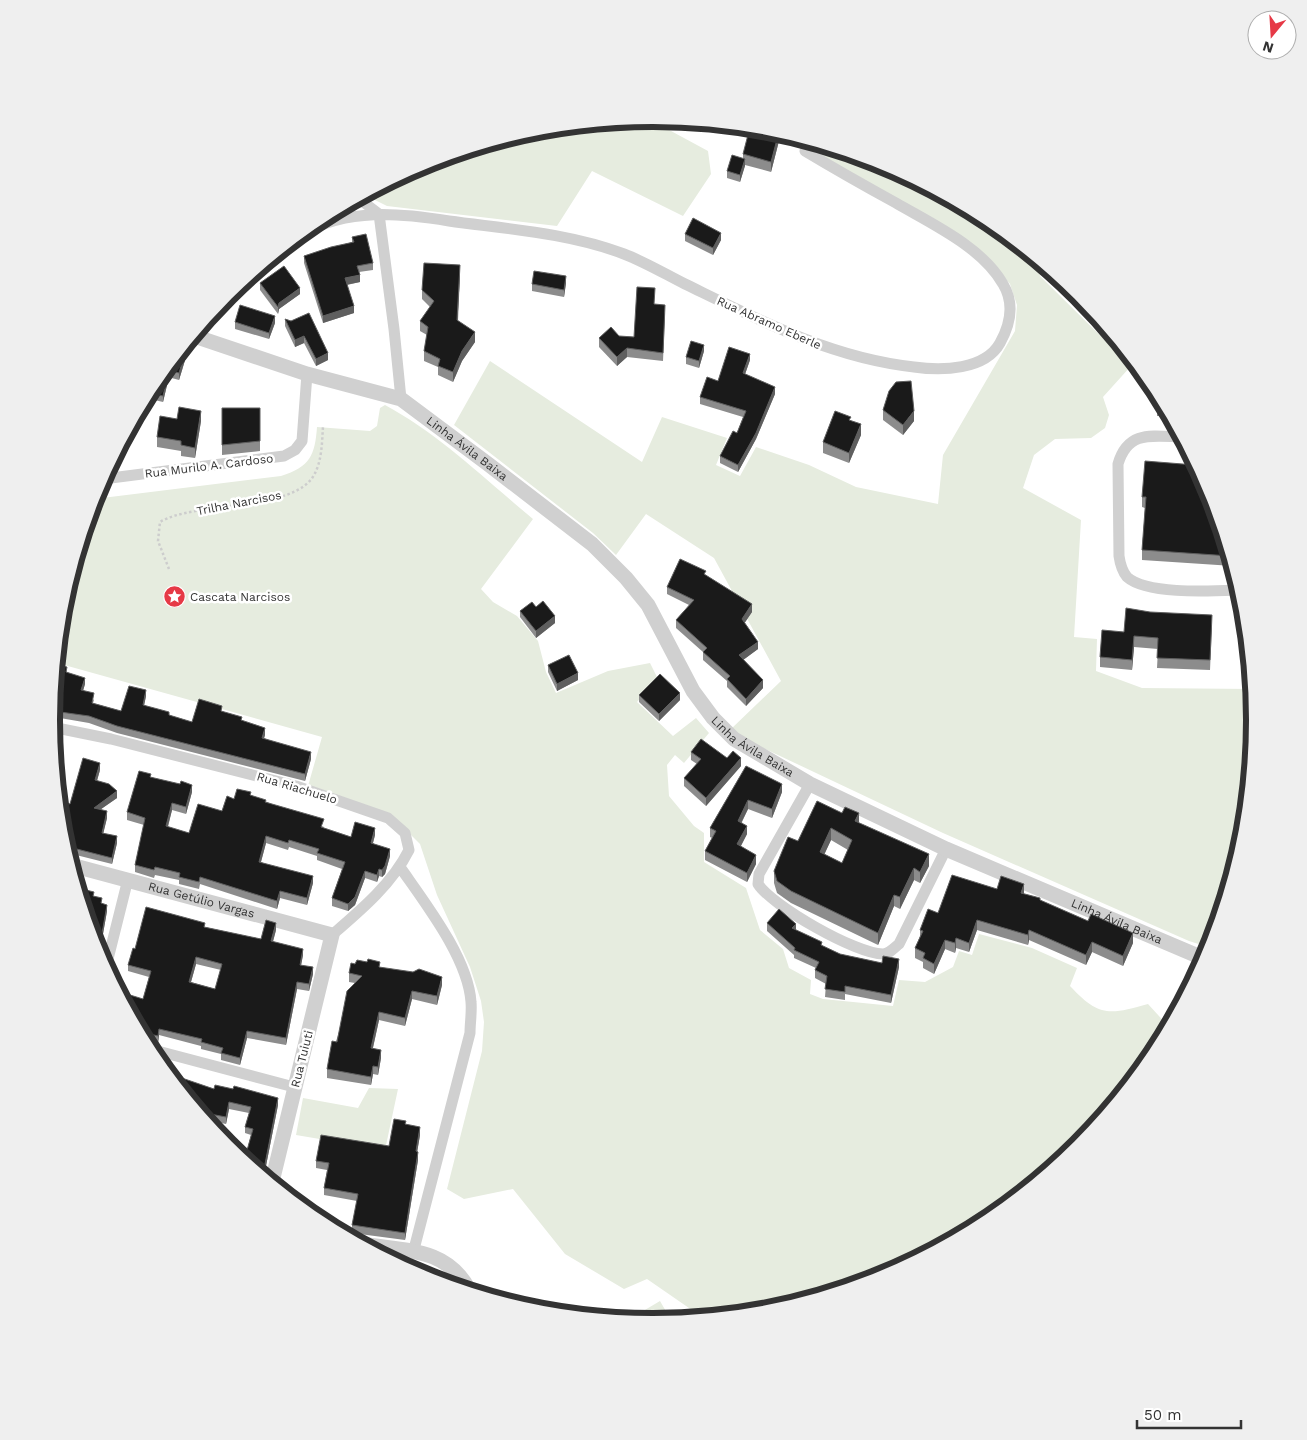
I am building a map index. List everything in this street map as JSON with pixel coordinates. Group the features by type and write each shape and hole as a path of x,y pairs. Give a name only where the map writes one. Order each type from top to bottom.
{"street":[{"name":"Rua Abramo Eberle","path":"332,222 347,216 379,214 429,218 542,234 588,243 624,254 799,339 848,355 917,368 948,368 976,363 995,353 1009,328 1010,302 1003,284 984,262 954,236 805,151"},
{"path":"200,338 306,374 401,399 379,214 364,202"},
{"name":"Rua Murilo A. Cardoso","path":"112,478 284,456 295,450 302,441 306,374"},
{"name":"Linha Ávila Baixa","path":"401,399 592,544 626,578 648,605 693,691 713,718 734,739 810,784 946,849 1198,957"},
{"path":"1174,436 1137,438 1128,443 1122,452 1118,464 1119,556 1121,567 1125,575 1135,583 1154,588 1233,590"},
{"name":"Rua Riachuelo","path":"60,729 111,739 296,786 388,818 405,833 409,850 400,867 366,906 332,935"},
{"path":"810,784 759,874 758,884 771,899 845,942 883,954 891,951 899,944 946,849"},
{"path":"400,867 438,920 463,972 471,1001 470,1033 414,1253"},
{"name":"Rua Getúlio Vargas","path":"79,868 128,879 332,935"},
{"path":"109,955 128,879"},
{"name":"Rua Tuiuti","path":"273,1176 332,935"},
{"path":"162,1052 294,1087"},
{"path":"383,1248 427,1254 447,1262 458,1273 463,1282"}],"path":[{"name":"Trilha Narcisos","path":"169,569 158,541 160,522 181,514 265,500 304,487 315,474 323,426"}],"shaded area":[{"path":"664,127 708,151 711,174 683,216 592,171 557,226 387,206 372,198 426,172 463,158 538,138 615,128"},
{"path":"805,147 844,158 881,172 950,206 983,227 1015,249 1038,268 1040,276 1130,367 1103,397 1109,415 1105,428 1091,438 1055,439 1034,455 1023,488 1081,520 1074,637 1097,639 1096,671 1142,688 1246,689 1246,759 1236,836 1216,911 1203,945 943,833 742,738 731,729 781,681 714,558 646,514 616,555 593,533 454,425 490,361 642,462 662,417 727,438 716,465 740,476 756,447 809,465 856,487 938,504 943,455 1015,331 1017,305 1010,284 987,257"},
{"path":"385,405 424,430 480,473 533,519 481,589 493,602 517,616 538,641 546,672 556,693 608,671 650,663 658,679 637,702 673,736 696,718 709,733 684,763 675,755 667,765 669,796 694,826 704,833 704,862 746,888 760,930 783,949 789,968 811,980 810,994 823,999 893,1006 899,980 925,982 953,967 959,951 972,955 979,934 1032,948 1077,968 1070,986 1097,1008 1105,1011 1114,1011 1148,1004 1164,1022 1147,1050 1100,1111 1045,1166 1015,1191 950,1234 881,1268 844,1282 769,1302 694,1312 647,1279 624,1289 565,1254 513,1189 464,1199 447,1189 482,1051 484,1022 481,1001 470,967 437,895 420,844 399,823 308,786 322,737 63,665 71,604 80,566 103,498 281,476 299,468 309,459 315,445 317,427 370,431 377,426 380,408"},
{"path":"369,1088 398,1089 385,1150 296,1135 303,1098 358,1108"},
{"path":"660,1301 667,1313 654,1314 639,1313"}],"building":[{"path":"748,135 777,140 771,162 743,154"},
{"path":"732,155 745,159 740,175 727,171"},
{"path":"693,218 721,233 713,248 685,234"},
{"path":"366,234 373,263 357,266 360,275 345,278 354,306 323,316 304,256 354,242 352,237"},
{"path":"424,263 460,265 457,320 475,332 462,351 453,372 438,366 440,359 424,351 428,327 420,321 434,301 422,290"},
{"path":"284,266 300,288 279,303 278,307 260,283"},
{"path":"534,271 566,276 564,290 532,284"},
{"path":"637,287 655,288 654,304 665,305 663,353 627,348 617,357 599,338 611,327 619,336 634,337"},
{"path":"240,305 275,316 269,333 235,322"},
{"path":"309,313 328,353 316,359 304,336 295,340 285,319 291,321"},
{"path":"691,341 704,345 699,361 686,357"},
{"path":"729,347 750,354 743,373 775,387 756,433 738,465 720,456 733,431 737,433 746,411 700,397 707,377 718,381"},
{"path":"183,358 179,373 174,371"},
{"path":"911,381 914,411 903,425 883,410 889,391 896,382"},
{"path":"166,382 163,396 157,395"},
{"path":"179,407 201,411 195,448 181,445 181,441 157,437 160,416 177,419"},
{"path":"222,408 260,408 260,441 222,445"},
{"path":"835,411 851,417 849,420 861,424 849,453 823,442"},
{"path":"1145,461 1189,465 1216,529 1224,556 1142,550 1146,497 1142,497"},
{"path":"680,559 706,571 704,574 752,604 742,619 758,642 739,655 763,680 746,699 727,679 730,676 703,652 707,648 676,620 694,600 667,587"},
{"path":"543,601 555,616 536,631 520,611 532,602 536,607"},
{"path":"1126,608 1150,612 1212,615 1210,660 1157,658 1158,638 1134,636 1132,660 1100,657 1102,630 1124,632"},
{"path":"569,655 578,673 557,684 548,665"},
{"path":"63,666 67,667 66,672 85,678 81,690 94,693 92,703 121,711 129,686 146,690 143,705 169,712 169,715 192,722 199,699 222,706 221,711 242,717 241,720 265,728 262,738 311,752 305,774 117,726 89,716 60,712"},
{"path":"660,674 680,693 659,714 639,695"},
{"path":"701,739 727,758 733,751 741,758 706,798 684,778 701,759 691,752"},
{"path":"83,758 100,763 95,780 109,784 117,791 94,808 107,811 102,833 117,836 112,858 74,848 66,803 70,804"},
{"path":"746,766 782,784 772,809 748,800 738,821 747,826 737,844 756,855 747,873 705,851 716,831 710,828"},
{"path":"139,771 151,774 150,777 180,784 181,781 192,785 186,807 172,803 166,826 189,833 198,804 222,811 227,796 234,799 237,789 251,792 250,795 266,800 265,802 324,819 321,827 351,837 355,822 375,828 371,843 390,849 385,866 382,870 379,869 377,875 365,871 355,897 348,904 332,898 345,862 317,853 319,849 289,840 288,843 266,836 259,862 313,876 307,898 280,891 277,901 200,877 199,882 179,877 180,873 155,867 154,870 135,865 145,818 127,812"},
{"path":"817,801 842,813 845,807 859,813 855,821 929,854 920,872 914,868 900,897 894,895 878,933 791,891 777,881 774,871 788,837 798,841","holes":["831,828 852,840 842,863 820,852"]},
{"path":"952,875 997,889 1001,876 1024,884 1021,893 1040,898 1040,900 1088,921 1091,914 1133,933 1123,956 1092,942 1086,955 1029,930 1028,935 977,920 969,943 956,938 955,943 945,940 934,964 923,958 925,953 915,948 923,931 920,930 928,909 938,913"},
{"path":"85,890 94,892 93,896 102,898 101,903 107,905 101,938"},
{"path":"146,907 205,923 204,927 261,939 266,920 276,923 271,941 303,949 300,965 313,967 309,984 297,982 286,1038 247,1031 240,1058 221,1053 223,1048 201,1042 202,1039 159,1029 158,1036 150,1034 129,997 130,995 143,999 151,971 128,965 133,948 135,949","holes":["196,957 222,964 215,989 189,982"]},
{"path":"779,909 796,924 792,928 822,942 821,945 840,954 882,963 883,956 899,959 891,995 845,986 845,992 825,989 827,976 815,970 819,962 794,950 795,948 767,923"},
{"path":"368,959 380,962 379,967 413,972 419,969 442,977 437,996 412,991 405,1018 379,1012 371,1048 381,1050 378,1067 373,1066 371,1077 327,1069 332,1041 337,1042 347,991 362,976 349,973 351,963 355,964 357,960 367,962"},
{"path":"180,1078 214,1089 215,1085 233,1089 234,1086 278,1098 264,1168 247,1152 253,1129 245,1127 251,1107 229,1102 226,1117 210,1114"},
{"path":"394,1119 406,1121 405,1124 420,1127 416,1151 418,1152 405,1233 352,1225 358,1194 324,1188 329,1163 316,1161 321,1135 389,1146"}],"place":[{"name":"Cascata Narcisos","path":"174,597"}]}
